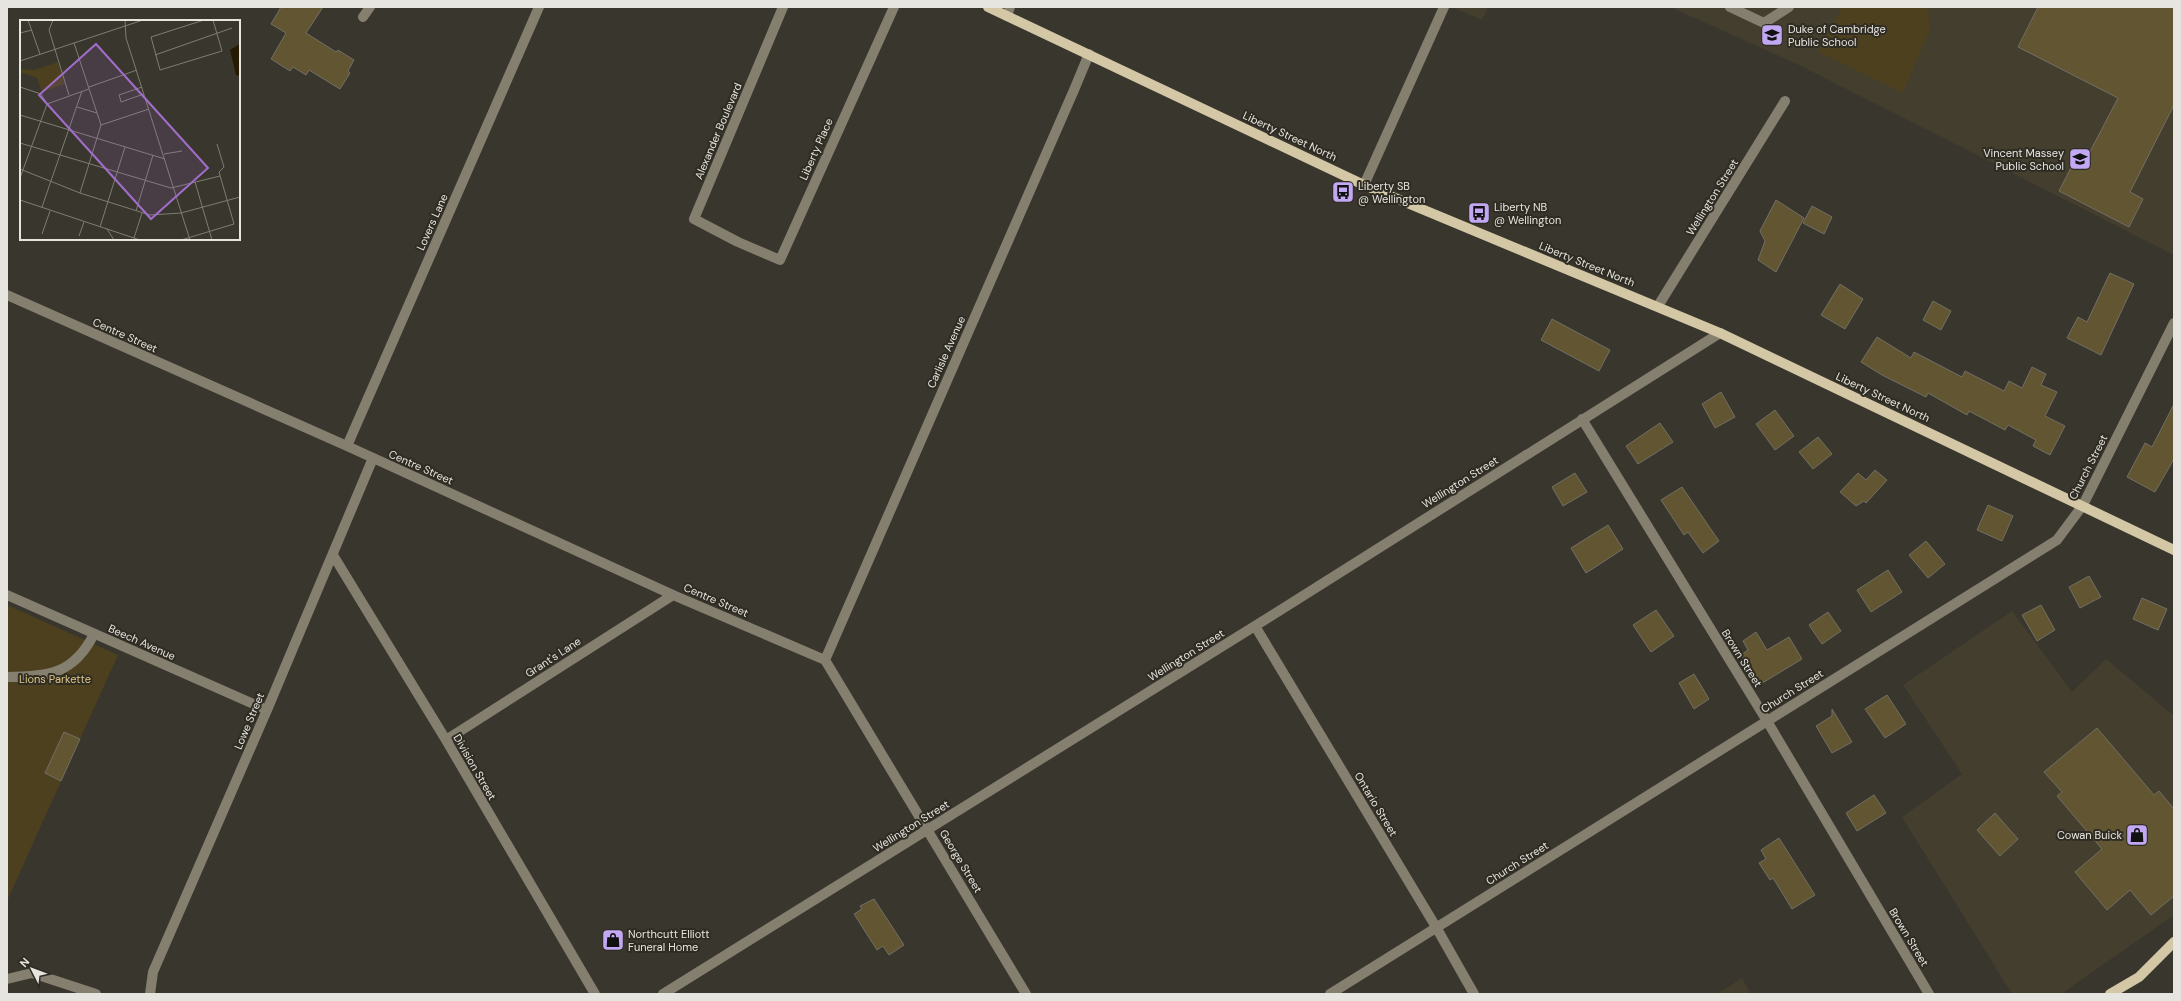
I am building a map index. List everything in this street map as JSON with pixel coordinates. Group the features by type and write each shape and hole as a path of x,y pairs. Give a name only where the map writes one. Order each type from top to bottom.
{"main road":[{"name":"Liberty Street North","path":"988,7 1008,11 1088,54 1364,185 1720,333 2083,505 2174,550"},
{"path":"2110,994 2139,976 2174,942"}],"street":[{"path":"363,17 370,7"},
{"name":"Lovers Lane","path":"347,446 539,7"},
{"name":"Alexander Boulevard","path":"738,242 694,219 783,7"},
{"name":"Liberty Place","path":"738,242 780,260 894,7"},
{"path":"1364,185 1444,7"},
{"path":"1730,7 1764,23 1789,7"},
{"name":"Carlisle Avenue","path":"825,660 1074,90 1088,54"},
{"name":"Wellington Street","path":"1658,306 1785,101"},
{"name":"Centre Street","path":"7,295 347,446 673,595 825,660"},
{"name":"Church Street","path":"1330,994 2057,540 2083,505 2174,323"},
{"name":"Wellington Street","path":"663,994 1255,626 1720,333"},
{"name":"Brown Street","path":"1582,420 1767,721 1929,994"},
{"name":"Lowe Street","path":"150,994 153,972 267,710 373,458"},
{"name":"Division Street","path":"333,555 446,740 594,994"},
{"name":"Beech Avenue","path":"7,595 267,710"},
{"name":"Grant's Lane","path":"446,740 673,595"},
{"name":"Ontario Street","path":"1255,626 1436,927 1474,994"},
{"path":"7,677 34,677 63,669 81,656 94,634"},
{"name":"George Street","path":"825,660 1026,994"},
{"path":"8,979 32,973 96,994"}],"shaded area":[{"path":"1452,7 1488,7 1482,20"},
{"name":"Vincent Massey Public School","path":"1670,7 2174,7 2174,255 1797,64"},
{"path":"2012,611 2072,692 2106,659 2174,716 2174,915 2061,994 2012,994 1902,817 1962,774 1903,685"},
{"path":"1742,978 1751,994 1717,994"}],"green space":[{"path":"1842,7 1928,7 1930,29 1903,93 1818,52"},
{"name":"Lions Parkette","path":"7,605 118,655 7,901"}],"building":[{"path":"281,7 323,7 306,33 336,52 338,50 354,60 348,71 350,73 340,89 309,70 306,75 293,67 290,71 271,59 286,33 271,24"},
{"path":"2038,7 2174,7 2174,105 2130,192 2143,199 2129,227 2059,191 2074,162 2082,167 2118,98 2018,47"},
{"path":"1776,200 1804,218 1776,272 1758,260 1765,241 1760,231"},
{"path":"1812,206 1832,217 1824,234 1803,223"},
{"path":"2110,273 2134,284 2101,355 2067,338 2078,317 2087,322"},
{"path":"1840,284 1863,299 1845,329 1821,315"},
{"path":"1933,301 1951,311 1941,330 1923,320"},
{"path":"1552,319 1610,350 1599,371 1541,340"},
{"path":"1877,337 1911,358 1914,352 1962,377 1965,371 2004,391 2009,381 2022,388 2032,367 2046,374 2041,385 2057,392 2045,416 2065,426 2050,455 2033,446 2036,440 2008,425 2005,430 1969,411 1967,415 1928,393 1926,397 1882,375 1861,362"},
{"path":"1721,392 1735,417 1715,428 1702,404"},
{"path":"2174,404 2174,459 2155,492 2127,477 2145,443 2152,447"},
{"path":"1775,410 1794,436 1775,450 1756,424"},
{"path":"1660,423 1673,442 1638,464 1626,446"},
{"path":"1818,437 1832,454 1813,469 1799,452"},
{"path":"1875,470 1887,480 1866,503 1864,501 1856,506 1840,492 1858,473 1866,480"},
{"path":"1575,473 1587,492 1563,506 1552,487"},
{"path":"1682,487 1719,541 1703,553 1688,532 1684,535 1661,500"},
{"path":"1988,505 2013,516 2002,541 1977,530"},
{"path":"1608,525 1623,549 1586,573 1571,548"},
{"path":"1926,541 1945,564 1928,578 1909,555"},
{"path":"1888,570 1902,592 1871,612 1857,590"},
{"path":"2089,576 2101,597 2080,608 2069,587"},
{"path":"2142,598 2167,609 2158,630 2133,619"},
{"path":"2041,605 2055,630 2037,641 2022,615"},
{"path":"1656,610 1674,636 1651,652 1633,625"},
{"path":"1828,612 1841,631 1822,644 1809,625"},
{"path":"1756,632 1767,650 1789,637 1802,659 1759,685 1741,655 1748,650 1743,641"},
{"path":"1694,674 1709,699 1694,709 1679,683"},
{"path":"1887,695 1906,724 1885,738 1865,709"},
{"path":"1832,709 1852,742 1832,753 1816,726 1832,716"},
{"path":"2097,728 2154,795 2159,791 2174,809 2174,896 2151,915 2130,890 2107,910 2075,872 2102,849 2057,796 2062,792 2044,772"},
{"path":"64,732 80,739 61,781 45,773"},
{"path":"1874,795 1886,813 1857,831 1846,813"},
{"path":"1995,813 2018,839 2000,856 1977,830"},
{"path":"1779,838 1815,895 1792,909 1773,878 1770,880 1759,863 1766,859 1761,850"},
{"path":"874,899 904,945 889,955 883,946 877,950 854,914 862,909 860,906"}],"place":[{"name":"Duke of Cambridge Public School","path":"1772,35"},
{"name":"Vincent Massey Public School","path":"2080,159"},
{"name":"Liberty SB @ Wellington","path":"1343,192"},
{"name":"Liberty NB @ Wellington","path":"1479,213"},
{"name":"Cowan Buick","path":"2137,835"},
{"name":"Northcutt Elliott Funeral Home","path":"613,940"}]}
